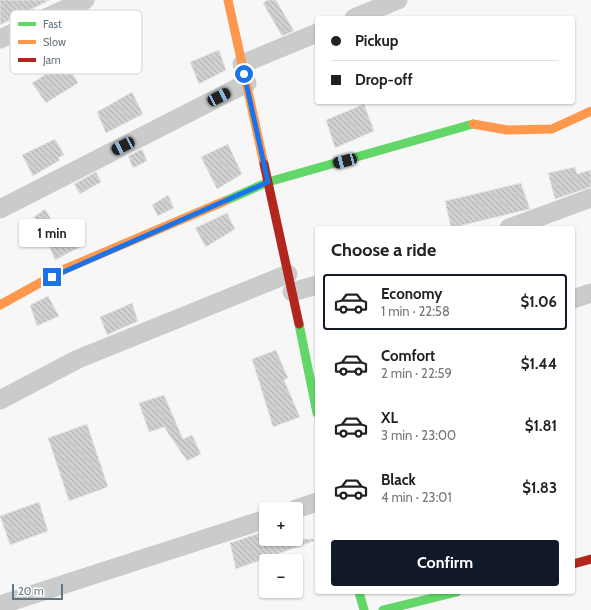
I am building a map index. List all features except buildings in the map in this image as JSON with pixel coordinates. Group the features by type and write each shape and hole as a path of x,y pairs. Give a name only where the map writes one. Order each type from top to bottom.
{"street":[{"path":"63,10 85,0"},
{"path":"228,0 292,292 312,361 315,392"},
{"path":"359,16 398,0"},
{"path":"0,39 10,34"},
{"path":"242,64 315,34"},
{"path":"0,209 247,83"},
{"path":"0,305 65,270 268,182 345,161 470,123 506,130 552,128 591,111"},
{"path":"514,226 591,198"},
{"path":"0,400 78,359 288,274"},
{"path":"292,292 315,285"},
{"path":"575,298 591,293"},
{"path":"303,507 315,503"},
{"path":"0,605 259,521"},
{"path":"575,563 591,559"},
{"path":"360,594 364,610"},
{"path":"383,610 449,594"}],"traffic: fast":[{"path":"225,201 268,182 473,124"},
{"path":"299,324 315,403"},
{"path":"360,594 364,610"},
{"path":"383,610 449,594"}],"traffic: slow":[{"path":"228,0 264,164"},
{"path":"473,124 507,130 552,129 591,111"},
{"path":"0,305 65,269 225,201"}],"traffic: jam":[{"path":"264,164 299,324"},
{"path":"575,563 591,559"}],"route":[{"path":"52,277 268,182 244,74"}]}
